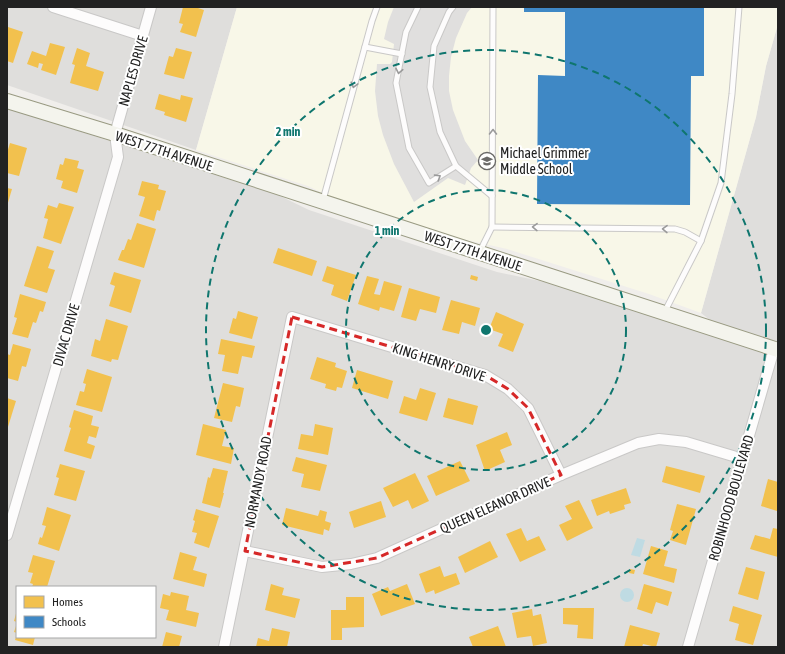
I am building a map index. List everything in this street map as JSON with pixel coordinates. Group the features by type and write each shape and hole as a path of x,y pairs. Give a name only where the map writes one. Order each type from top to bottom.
{"street":[{"path":"53,7 143,36"},
{"name":"NAPLES DRIVE","path":"115,134 151,7"},
{"name":"WEST 77TH AVENUE","path":"7,101 115,134 776,349"},
{"name":"DIVAC DRIVE","path":"7,535 118,157 115,134"},
{"name":"KING HENRY DRIVE","path":"292,317 485,375 508,389 528,408 561,475"},
{"name":"NORMANDY ROAD","path":"224,647 292,317"},
{"name":"ROBINHOOD BOULEVARD","path":"688,647 776,349"},
{"name":"QUEEN ELEANOR DRIVE","path":"245,551 322,566 351,564 377,558 561,475 638,443 659,439 686,442 743,459"}],"lane":[{"path":"322,202 372,20 377,7"},
{"path":"418,7 406,32 396,83 409,148 429,183 456,166"},
{"path":"453,7 434,46 430,87 440,132 456,166 492,196"},
{"path":"480,253 492,227 493,7"},
{"path":"664,313 701,241 722,183 732,94 739,7"},
{"path":"365,47 402,54"},
{"path":"492,227 675,229 686,232 701,241"}],"highlighted area":[{"path":"292,317 485,375 508,389 528,408 561,475 377,558 322,567 245,551"}],"shaded area":[{"path":"7,7 237,7 196,150 7,85"},
{"name":"Michael Grimmer Middle School","path":"237,7 778,7 778,24 766,66 756,117 701,313 649,294 507,249 444,235 348,205 308,186 196,150"},
{"path":"394,7 472,7 467,13 456,38 451,57 449,91 453,110 465,141 478,160 471,168 465,185 448,178 414,202 394,164 383,135 378,116 375,91 377,64 390,64 392,62 394,44 384,39 388,22"},
{"path":"778,24 778,342 710,320 701,313 756,117 766,66"},
{"path":"7,108 278,195 309,210 497,272 559,285 778,355 778,647 7,647"}],"water":[{"path":"637,538 645,540 640,557 631,555"},
{"path":"624,588 630,588 634,592 634,598 630,602 624,602 620,598 620,592"}],"building: Homes":[{"path":"183,7 195,7 204,10 196,37 180,32 183,24 179,23"},
{"path":"8,27 23,32 13,63 7,61"},
{"path":"50,43 65,47 56,75 41,70 43,64 39,63 38,68 27,64 32,51 46,56"},
{"path":"77,48 90,53 86,66 104,72 98,91 70,83 75,65 72,64"},
{"path":"176,48 192,52 184,79 164,74 169,56 173,57"},
{"path":"159,94 180,100 181,95 193,98 186,122 164,115 165,112 155,109"},
{"path":"10,143 27,148 19,176 7,173 7,153"},
{"path":"65,158 79,161 77,168 84,170 77,193 61,188 63,181 56,179 60,164 63,165"},
{"path":"142,181 159,185 158,189 166,191 160,211 157,210 154,221 139,216 145,197 138,195"},
{"path":"7,188 12,189 7,206"},
{"path":"59,203 74,207 61,244 43,238 48,219 44,218 48,205 57,208"},
{"path":"137,223 156,229 144,268 118,260 128,239 131,240"},
{"path":"37,246 54,251 48,268 55,270 47,293 24,286"},
{"path":"278,248 317,261 312,276 273,263"},
{"path":"327,266 356,275 347,301 331,295 334,285 322,281"},
{"path":"114,272 141,280 131,313 109,306 115,286 110,284"},
{"path":"471,275 478,277 477,281 470,279"},
{"path":"367,276 379,279 374,294 380,295 384,281 402,286 394,311 380,307 379,311 358,304"},
{"path":"409,288 440,297 436,313 420,309 416,321 401,317"},
{"path":"20,294 46,302 43,312 40,311 36,323 33,322 28,338 12,334 17,318 14,317"},
{"path":"451,300 480,308 475,326 462,322 459,334 442,330"},
{"path":"238,311 258,317 252,339 229,333 233,318 236,319"},
{"path":"496,312 524,324 513,352 498,346 503,334 489,329"},
{"path":"106,319 128,326 118,360 112,359 111,362 91,356 95,339 100,341"},
{"path":"221,339 255,346 252,358 242,356 238,374 222,371 225,355 218,354"},
{"path":"13,344 31,349 26,367 22,366 18,381 7,378 7,354 10,355"},
{"path":"317,357 336,363 335,367 347,371 342,388 337,387 336,391 325,388 326,384 310,379"},
{"path":"87,369 112,377 102,412 76,405 80,391 84,392 86,384 83,383"},
{"path":"357,370 393,381 388,399 352,388"},
{"path":"223,383 244,388 240,407 236,406 232,422 214,418"},
{"path":"420,388 436,393 427,421 399,413 404,396 416,400"},
{"path":"7,398 16,401 7,430"},
{"path":"448,398 478,406 473,425 443,417"},
{"path":"74,410 93,416 91,425 99,427 96,438 89,436 87,443 95,446 91,459 64,451 71,428 69,427"},
{"path":"203,424 226,430 222,446 234,448 231,464 196,455"},
{"path":"315,424 333,428 328,455 298,449 301,434 313,436"},
{"path":"507,432 512,445 500,450 505,462 485,471 476,445"},
{"path":"296,457 327,465 320,491 301,487 304,474 292,471"},
{"path":"460,461 470,481 436,496 427,476"},
{"path":"60,464 85,471 76,501 54,495 59,478 56,477"},
{"path":"666,466 705,476 700,493 662,482"},
{"path":"213,468 228,471 220,508 202,503 208,477 210,478"},
{"path":"415,473 429,501 412,509 408,500 393,507 383,488"},
{"path":"768,479 778,482 777,511 761,506"},
{"path":"626,488 631,503 624,505 625,509 610,514 609,511 597,516 591,500"},
{"path":"579,500 593,528 567,541 559,525 572,519 565,506"},
{"path":"381,501 386,517 354,528 349,512"},
{"path":"677,504 696,509 686,545 670,540 673,531 670,530"},
{"path":"47,507 71,515 59,551 38,544 40,537 42,538 46,526 42,525"},
{"path":"286,508 318,516 320,510 327,512 325,521 331,523 329,531 324,529 323,535 282,525"},
{"path":"196,509 219,516 209,548 194,543 197,533 192,532"},
{"path":"521,528 527,541 539,536 546,550 520,562 506,534"},
{"path":"773,528 778,529 778,557 750,549 755,535 770,539"},
{"path":"490,541 498,557 465,573 458,557"},
{"path":"651,546 668,551 664,566 677,569 674,583 643,574"},
{"path":"180,552 197,557 193,570 207,574 204,587 173,579"},
{"path":"33,555 55,561 47,586 32,586 33,584 30,583 33,573 28,572"},
{"path":"440,566 444,577 456,573 460,584 435,594 434,590 426,593 419,574"},
{"path":"746,567 765,572 758,600 738,594"},
{"path":"630,569 635,570 634,574 629,573"},
{"path":"271,584 284,588 282,595 300,599 295,618 265,610"},
{"path":"407,584 415,604 381,616 372,594 388,587 390,591"},
{"path":"644,584 672,592 668,606 656,602 652,614 637,609"},
{"path":"171,592 189,596 186,610 199,613 196,627 166,620 169,610 160,608 163,594 170,596"},
{"path":"346,597 364,597 364,627 342,628 342,640 331,640 331,610 346,610"},
{"path":"733,606 762,615 753,645 735,640 739,624 729,621"},
{"path":"563,608 594,608 593,639 577,638 578,625 563,624"},
{"path":"532,609 533,616 541,614 547,643 533,646 531,636 517,638 512,613"},
{"path":"630,625 660,633 656,647 643,644 642,647 624,647"},
{"path":"498,626 506,647 473,647 469,637"},
{"path":"272,628 290,632 287,647 256,647 258,638 269,641"},
{"path":"166,632 182,636 179,647 162,647"},
{"path":"16,637 35,638 33,645 15,640"}],"building: Schools":[{"path":"524,7 704,7 704,76 691,76 690,205 537,204 538,75 565,76 565,12 524,12"}],"place":[{"name":"Michael Grimmer Middle School","path":"487,161"}]}
